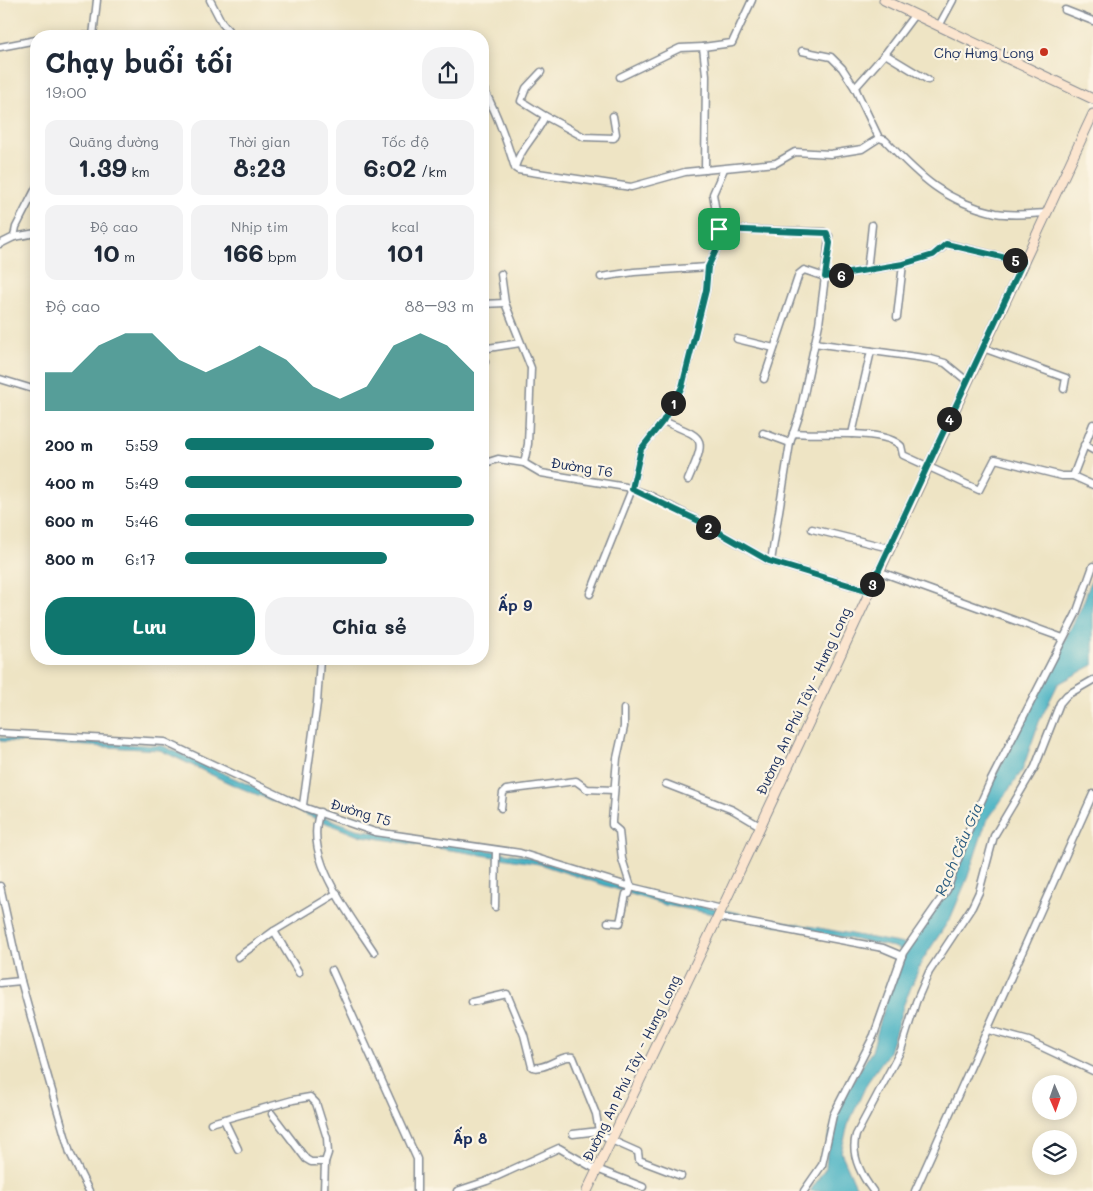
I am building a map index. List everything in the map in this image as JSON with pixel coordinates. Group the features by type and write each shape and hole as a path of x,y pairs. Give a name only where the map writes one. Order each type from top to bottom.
{"street":[{"path":"94,30 97,0"},
{"path":"210,0 228,30"},
{"path":"620,77 680,48 732,43 752,0"},
{"path":"884,0 1093,99"},
{"path":"939,26 953,0"},
{"path":"1066,10 1093,21"},
{"path":"855,88 885,54 915,14"},
{"path":"0,47 30,41"},
{"path":"703,47 706,75 705,170"},
{"path":"802,51 830,57 842,68 855,88 879,138 885,140 939,191 960,202 996,213 1046,213"},
{"path":"885,54 928,80"},
{"path":"541,72 526,88 521,101 584,137 614,138 616,134 613,116"},
{"path":"489,98 514,168"},
{"name":"Đường An Phú Tây - Hưng Long","path":"587,1191 719,914 1093,114"},
{"path":"514,168 518,155 529,144 546,116"},
{"path":"514,168 631,187 685,172 776,163 795,152 830,154 862,149 879,138"},
{"path":"590,594 632,489 641,449 663,421 682,387 706,290 708,267 716,250 719,229 713,194 724,169"},
{"path":"14,237 16,227 30,200"},
{"path":"866,271 872,225"},
{"path":"719,229 827,233 830,243 819,324 800,414 790,443 771,561"},
{"path":"0,244 14,237 30,234"},
{"path":"764,379 800,274 804,270 809,270 825,277 866,271 903,264 933,255 946,244 1023,262"},
{"path":"897,317 903,264"},
{"path":"601,277 634,272 708,267"},
{"path":"500,274 505,302 532,374 528,444 524,463"},
{"path":"489,303 505,302"},
{"path":"737,339 774,348"},
{"path":"489,348 520,343"},
{"path":"814,343 871,350 945,363 967,381"},
{"path":"983,348 1066,378 1064,389"},
{"path":"852,434 871,350"},
{"path":"0,379 30,388"},
{"path":"663,421 696,434 700,439 701,449 688,480"},
{"path":"1073,476 1093,424"},
{"path":"762,433 790,443"},
{"path":"793,433 874,436 898,444 903,455 979,490 995,459 1062,476 1073,476 1093,485"},
{"path":"1084,445 1093,450"},
{"name":"Đường T6","path":"489,462 498,459 524,463 541,473 632,489 699,521 771,561 869,591"},
{"path":"812,529 889,548"},
{"path":"804,1191 822,1165 833,1115 874,1035 902,954 947,890 971,824 991,780 1076,614 1093,566"},
{"path":"878,571 1063,638"},
{"path":"303,805 317,703 320,665"},
{"path":"873,1191 854,1156 853,1145 856,1135 901,1050 916,1002 928,972 976,899 994,836 1035,766 1060,703 1067,695 1093,680"},
{"path":"608,922 620,923 626,894 630,891 622,860 619,831 612,825 618,752 625,720 624,709"},
{"name":"Đường T5","path":"0,733 165,742 320,813 375,832 496,850 550,861 630,891 719,914 883,948 902,954"},
{"path":"501,808 503,793 506,790 576,781 590,789 614,790"},
{"path":"666,784 733,810 760,826"},
{"path":"915,1191 1093,794"},
{"path":"320,813 317,821 318,852 337,893 374,952"},
{"path":"495,907 496,850"},
{"path":"0,886 21,981 70,1154 89,1191"},
{"path":"238,957 274,931 337,893"},
{"path":"274,931 299,973"},
{"path":"332,970 418,1159 417,1191"},
{"path":"0,983 21,981"},
{"path":"472,1002 508,994 524,1035 532,1067 537,1068 562,1058 573,1057 596,1114 599,1131 611,1140 638,1152 639,1160 681,1176"},
{"path":"988,1030 1029,1041 1093,1071"},
{"path":"211,1123 310,1097 316,1102 327,1138 328,1152 325,1162 324,1191"},
{"path":"272,1114 306,1160 325,1162"},
{"path":"224,1120 238,1149"},
{"path":"573,1134 599,1131"},
{"path":"457,1191 487,1181 559,1148 597,1170 642,1187"}],"water":[{"path":"1093,576 1093,665 1058,684 1039,722 1022,771 986,822 967,879 951,917 922,961 904,1004 889,1052 867,1083 848,1125 841,1152 858,1191 810,1191 826,1168 828,1138 835,1117 849,1086 872,1051 885,1005 905,952 894,947 665,905 539,864 356,835 231,784 160,750 0,741 0,738 163,746 289,803 356,829 524,856 702,906 909,945 951,887 977,816 993,780 1082,606"}],"place":[{"name":"Chợ Hưng Long","path":"1044,52"}],"district":[{"name":"Ấp 9","path":"515,605"},
{"name":"Ấp 8","path":"470,1138"}],"route":[{"path":"719,229 827,233 830,243 825,277 903,264 933,255 946,244 1023,262 869,591 769,561 699,521 632,489 641,449 663,421 682,387 706,290 708,267 716,250 719,229"}],"water label":[{"name":"Rạch Cầu Gia","path":"958,849"}]}
